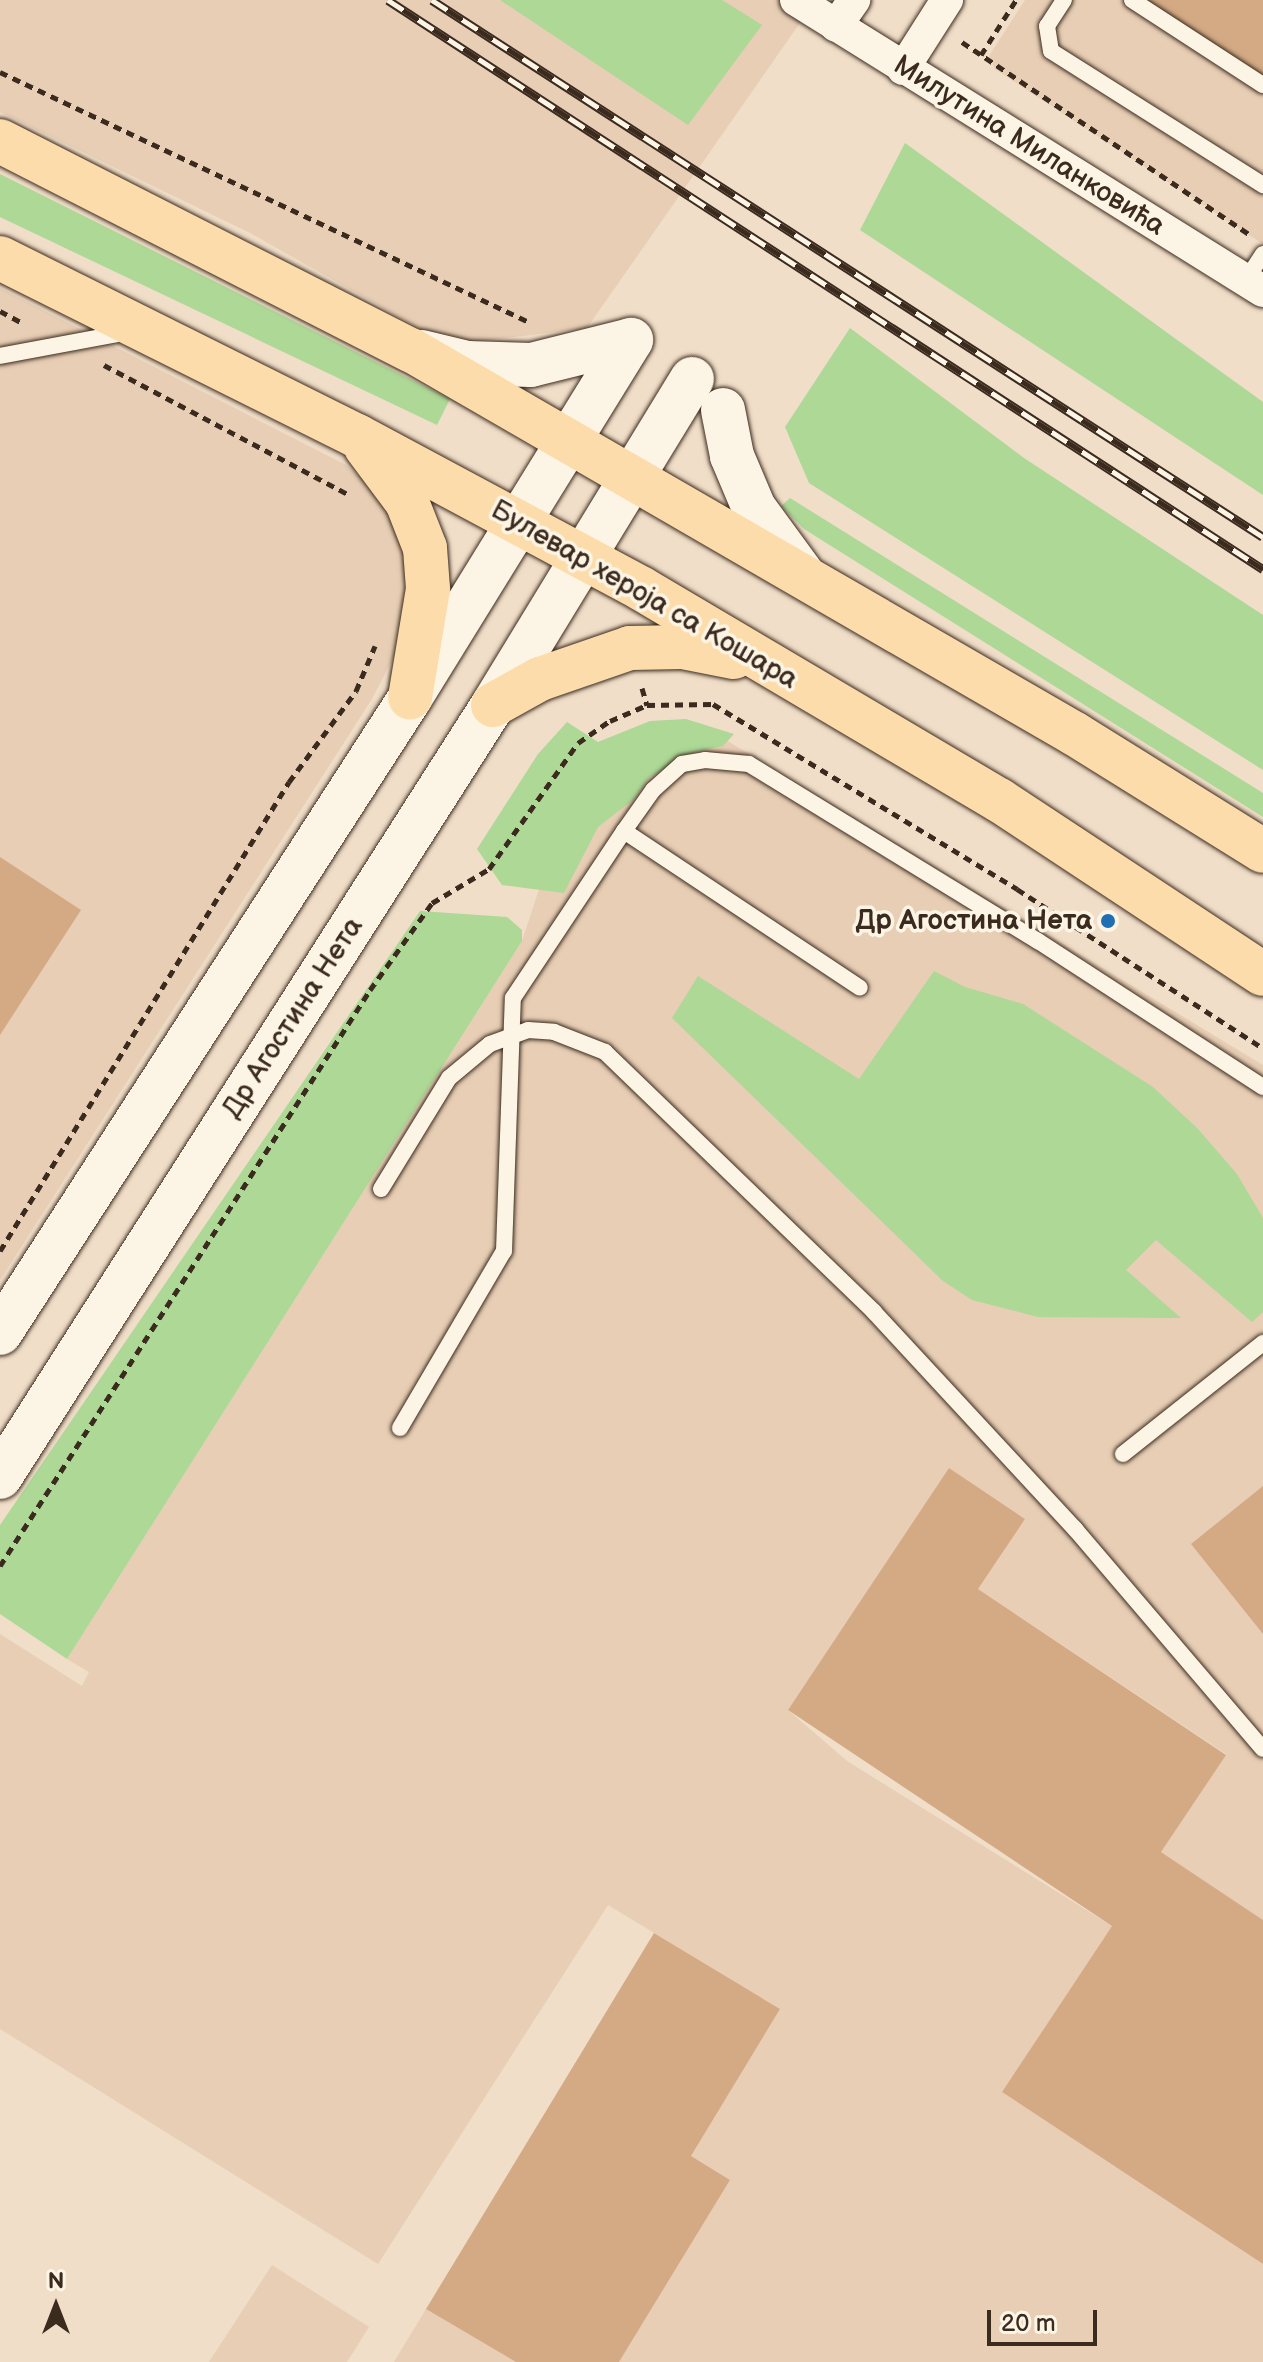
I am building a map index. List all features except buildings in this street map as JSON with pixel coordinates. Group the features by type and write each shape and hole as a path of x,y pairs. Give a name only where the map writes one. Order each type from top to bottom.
{"main road":[{"path":"0,141 411,350 804,577 1263,851"},
{"name":"Булевар хероја са Кошара","path":"0,258 357,436 583,558 999,800 1263,974"},
{"path":"357,436 388,472 425,548 428,589 410,698"},
{"path":"493,705 554,673 630,648 682,647 761,662"}],"street":[{"name":"Милутина Миланковића","path":"796,0 845,13 903,69 1257,275"},
{"path":"903,69 947,0"},
{"path":"0,1333 410,698 631,340 596,353 531,365 467,363 411,350"},
{"name":"Др Агостина Нета","path":"0,1477 493,705 692,379"},
{"path":"723,410 732,456 754,508 804,577"}],"lane":[{"path":"1064,0 1047,26 1051,51 1263,185"},
{"path":"1132,0 1263,85"},
{"path":"0,356 144,329"},
{"path":"400,1428 504,1251 509,1035 519,984 653,790 682,764 749,764 1263,1087"},
{"path":"624,831 860,988"},
{"path":"381,1189 449,1078 509,1035 554,1032 605,1052 874,1312 1075,1529 1263,1749"},
{"path":"1123,1454 1263,1343"}],"path":[{"path":"1016,0 981,55 1263,244"},
{"path":"0,72 534,325"},
{"path":"0,311 363,501"},
{"path":"0,1251 289,782 356,691 380,633"},
{"path":"0,1566 370,990 432,903 489,869 578,743 610,721 647,705"}],"shaded area":[{"path":"0,0 816,0 587,328 449,345 250,233 0,112"},
{"path":"1025,0 1263,0 1263,244 995,69 989,56"},
{"path":"0,288 346,465 381,495 404,527 409,627 372,699 0,1280"},
{"path":"711,731 1263,1065 1263,1920 1161,1852 1226,1754 978,1589 1025,1519 950,1469 788,1710 847,1761 1112,1926 1002,2092 1263,2264 1263,2362 619,2362 730,2180 691,2156 780,2009 608,1905 378,2264 0,2029 0,1634 82,1686 89,1672 67,1659 522,941 553,847"},
{"path":"272,2265 369,2327 347,2362 209,2362"},
{"path":"426,2309 516,2362 394,2362"}],"green space":[{"path":"500,0 722,0 762,25 688,125"},
{"path":"905,143 1263,402 1263,495 860,230"},
{"path":"0,174 450,399 437,425 0,217"},
{"path":"850,328 1024,458 1263,615 1263,770 809,483 785,427"},
{"path":"790,498 1263,793 1263,817 804,529 781,506"},
{"path":"686,719 734,734 723,746 695,752 650,777 634,799 598,827 564,893 502,885 477,849 538,754 567,722 598,742 650,721"},
{"path":"420,911 507,917 522,930 522,941 67,1659 0,1614 0,1525"},
{"path":"934,971 965,987 1023,1004 1153,1087 1198,1129 1237,1174 1263,1218 1263,1312 1252,1322 1156,1240 1126,1270 1181,1318 1038,1317 972,1300 943,1281 672,1018 698,976 859,1079"}],"railway":[{"path":"388,0 1263,569"},
{"path":"432,0 1263,537"}],"place":[{"name":"Др Агостина Нета","path":"1108,921"}]}
